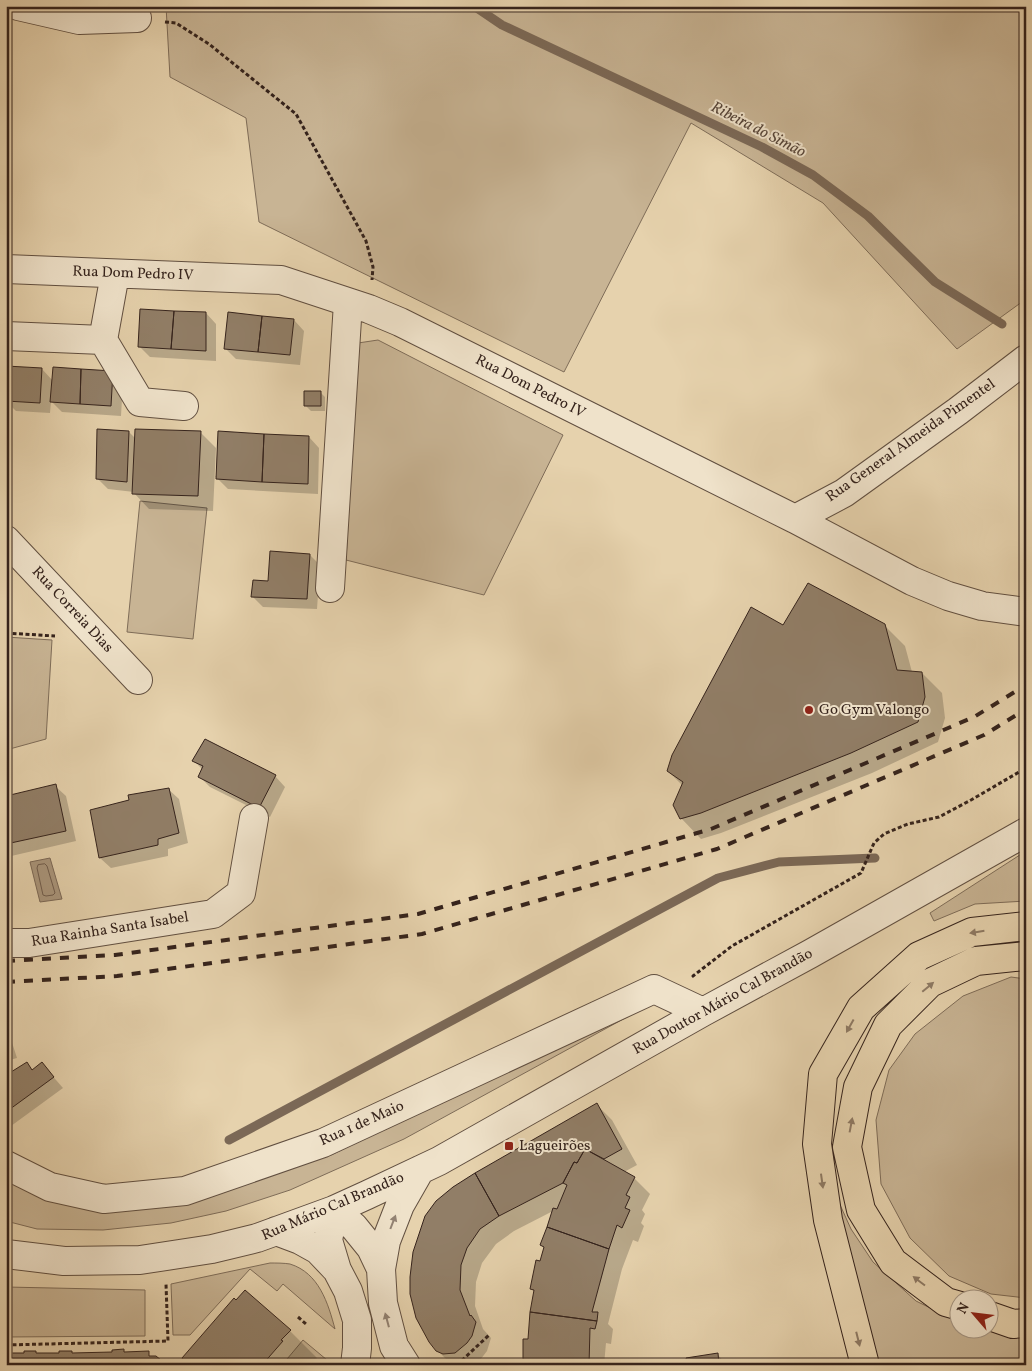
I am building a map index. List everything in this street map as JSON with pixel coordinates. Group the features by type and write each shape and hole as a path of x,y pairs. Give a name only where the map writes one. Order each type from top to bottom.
{"highway":[{"path":"865,1365 828,1220 817,1144 824,1074 860,1008 919,956 972,932 1026,926"},
{"path":"950,1303 893,1262 861,1210 847,1147 858,1087 888,1025 930,983 976,961 1026,956"},
{"path":"1000,1319 1013,1324 1026,1323"}],"street":[{"path":"18,6 79,20 137,18"},
{"name":"Rua Dom Pedro IV","path":"6,269 281,280 359,306 400,322 795,519 912,581 948,596 982,606 1026,612"},
{"path":"115,274 103,340 140,402 184,406"},
{"path":"330,588 359,306"},
{"path":"6,336 103,340"},
{"name":"Rua General Almeida Pimentel","path":"795,519 844,493 1026,360"},
{"name":"Rua Correia Dias","path":"6,540 138,680"},
{"name":"Rua Rainha Santa Isabel","path":"6,943 29,942 213,914 241,893 254,818"},
{"name":"Rua Doutor Mário Cal Brandão","path":"420,1170 1026,832"},
{"name":"Rua 1 de Maio","path":"6,1165 50,1187 104,1199 185,1191 323,1143 654,989 703,1012"},
{"path":"406,1365 394,1346 383,1303 381,1269 386,1240 400,1205 420,1170"},
{"name":"Rua Mário Cal Brandão","path":"6,1254 64,1260 140,1260 212,1250 258,1238 334,1210 420,1170"},
{"path":"354,1365 357,1348 356,1320 348,1291 337,1270 328,1240 334,1210 354,1227 371,1248 381,1269"},
{"path":"276,1232 300,1240 318,1250 337,1270"}],"path":[{"path":"137,18 176,23 209,44 296,114 366,241 373,267 359,306"},
{"path":"6,633 55,636"},
{"path":"695,980 693,976 732,946 861,873 874,843 884,834 908,824 939,816 1026,768"},
{"path":"6,1344 168,1341 166,1280"},
{"path":"298,1317 306,1324"},
{"path":"457,1365 489,1335"}],"shaded area":[{"path":"166,6 1026,6 1026,299 957,349 823,203 691,123 564,372 259,222 246,118 170,77"},
{"path":"378,340 563,435 484,595 346,560 358,343"},
{"path":"140,501 207,508 193,639 127,632"},
{"path":"6,637 52,640 46,739 6,750"},
{"path":"1026,851 1026,901 975,904 934,921 930,913"},
{"path":"1011,977 1026,979 1026,1298 1000,1295 1000,1288 977,1288 949,1276 910,1238 881,1184 876,1120 889,1070 915,1034 963,996"},
{"path":"658,1000 404,1139 290,1190 226,1211 171,1223 103,1230 37,1229 6,1221 6,1178 33,1193 234,1185 331,1155 641,1004"},
{"path":"836,1196 851,1229 873,1262 916,1301 950,1318 950,1338 1000,1338 1000,1333 1026,1336 1026,1365 874,1365"},
{"path":"270,1263 290,1264 308,1274 321,1290 335,1329 283,1284 277,1291 250,1269 190,1335 173,1335 171,1284"},
{"path":"6,1287 145,1290 145,1336 6,1337"},
{"path":"303,1340 333,1365 282,1365"}],"water":[{"path":"50,858 62,899 40,902 30,862"}],"building":[{"path":"140,309 174,311 171,349 138,347"},
{"path":"174,311 206,312 206,351 171,349"},
{"path":"228,312 262,316 258,352 224,349"},
{"path":"262,316 294,319 290,355 258,352"},
{"path":"6,366 42,368 40,403 6,401"},
{"path":"53,367 81,369 80,404 50,402"},
{"path":"81,369 113,371 111,406 80,404"},
{"path":"304,391 321,391 321,406 304,406"},
{"path":"97,429 129,431 127,482 96,479"},
{"path":"135,429 201,431 198,496 132,494"},
{"path":"218,431 264,434 262,482 216,479"},
{"path":"264,434 309,436 308,484 262,482"},
{"path":"270,551 310,554 307,599 251,597 253,580 268,581"},
{"name":"Go Gym Valongo","path":"808,583 885,624 897,670 922,672 925,697 918,722 851,753 701,813 680,819 673,805 683,782 667,771 672,755 751,607 783,625"},
{"path":"205,739 276,775 259,808 198,777 203,766 192,761"},
{"path":"56,784 66,831 6,844 6,796"},
{"path":"169,788 179,833 158,839 158,845 99,858 90,810 129,800 128,795"},
{"path":"27,1062 32,1070 42,1062 54,1077 6,1112 6,1068 11,1072"},
{"path":"597,1103 622,1149 604,1159 585,1149 577,1163 574,1162 563,1183 499,1216 475,1173"},
{"path":"585,1149 635,1177 626,1195 630,1197 625,1208 630,1210 622,1228 617,1225 609,1249 547,1227 553,1208 557,1209 567,1185 563,1183 574,1162 577,1163"},
{"path":"475,1173 499,1216 480,1229 467,1248 461,1265 460,1290 470,1316 476,1322 472,1336 455,1353 443,1354 436,1351 429,1342 416,1318 410,1294 413,1252 425,1216 436,1201"},
{"path":"547,1227 609,1249 592,1312 598,1312 597,1321 530,1312 534,1290 530,1289 536,1260 540,1261 544,1247 540,1245"},
{"path":"245,1290 291,1330 262,1365 179,1365 183,1360 182,1358 234,1298 236,1300"},
{"path":"530,1312 597,1321 595,1329 590,1328 589,1365 523,1365 523,1339 528,1339"},
{"path":"124,1349 124,1352 149,1351 149,1356 156,1356 167,1365 6,1365 6,1353 24,1353 24,1351 36,1351 36,1353 59,1353 59,1351 72,1351 72,1353 112,1352 112,1350"},
{"path":"718,1353 719,1365 688,1365 686,1358"}],"waterway":[{"name":"Ribeira do Simão","path":"474,6 502,25 762,147 813,175 868,216 935,282 1002,324"},
{"path":"229,1140 718,878 779,862 875,858"}],"railway":[{"path":"6,961 115,955 418,914 711,829 974,717 1026,685"},
{"path":"6,982 117,976 422,934 717,849 984,735 1026,709"}],"place":[{"name":"Go Gym Valongo","path":"809,710"},
{"name":"Lagueirões","path":"509,1146"}]}
